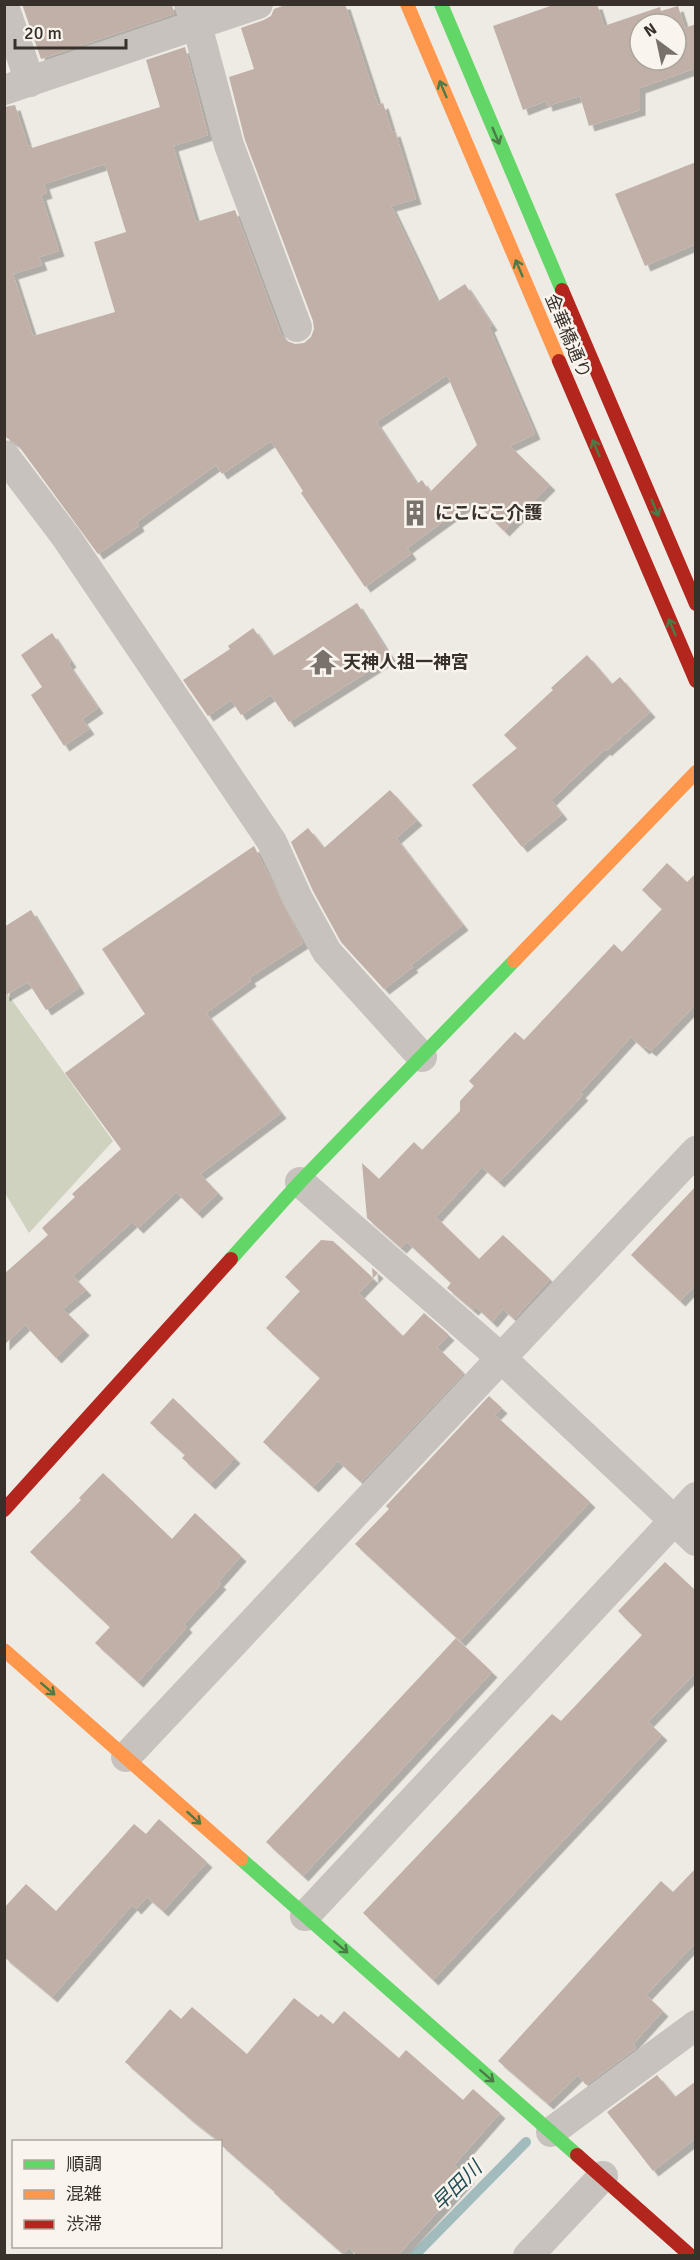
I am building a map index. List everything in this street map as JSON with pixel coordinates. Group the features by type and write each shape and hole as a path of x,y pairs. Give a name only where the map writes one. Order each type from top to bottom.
{"street":[{"path":"4,6 17,86 193,15 258,4"},
{"name":"金華橋通り","path":"407,4 696,681"},
{"name":"金華橋通り","path":"441,4 696,604"},
{"path":"193,15 229,145 297,327"},
{"path":"4,455 66,537 272,842 298,899 327,952 422,1057"},
{"path":"4,1510 300,1182 696,772"},
{"path":"126,1757 696,1151"},
{"path":"300,1182 501,1358 696,1541"},
{"path":"305,1916 696,1497"},
{"path":"4,1650 691,2256"},
{"path":"551,2132 696,2025"},
{"path":"528,2256 603,2176"}],"green space":[{"path":"4,989 113,1141 29,1233 5,1193"}],"building":[{"path":"22,4 172,4 174,14 41,59"},
{"path":"288,4 345,4 378,105 383,103 392,132 395,131 416,199 391,206 437,302 465,284 492,325 489,327 535,434 510,446 550,485 504,531 473,500 407,548 411,554 365,587 301,493 303,491 271,441 222,474 216,465 137,522 139,526 98,554 18,445 4,436 4,107 15,105 28,146 31,145 32,148 160,107 146,60 185,47 208,135 173,146 196,222 235,210 281,334 287,341 295,344 304,343 311,337 314,329 313,321 245,140 229,77 254,69 241,28 271,16 274,9","holes":["105,164 126,232 94,242 115,312 33,336 13,274 42,265 39,257 59,251 41,195 47,193 44,184","447,375 477,445 430,492 422,480 417,484 376,422"]},
{"path":"556,4 597,4 604,26 628,18 628,72 685,72 640,88 640,110 589,126 580,96 547,106 546,101 523,110 493,26"},
{"path":"678,6 680,12 645,12 660,7 661,11"},
{"path":"696,24 696,68 688,71 688,27"},
{"path":"696,162 696,244 645,266 615,194"},
{"name":"天神人祖一神宮","path":"357,603 391,657 289,722 271,695 241,715 231,700 208,716 183,680 230,649 228,646 253,628 273,656"},
{"path":"52,633 71,662 68,664 98,708 82,719 89,729 64,746 31,695 42,687 21,655"},
{"path":"587,655 612,684 620,677 650,712 606,751 605,749 551,800 562,814 522,847 472,785 517,748 504,735"},
{"path":"390,790 417,820 396,838 463,925 384,989 341,942 313,891 291,842 308,828 324,848"},
{"path":"254,846 303,943 249,978 251,981 206,1013 281,1113 200,1174 218,1193 197,1213 176,1192 138,1228 132,1222 73,1276 86,1290 63,1309 84,1330 56,1358 25,1325 4,1345 4,1274 48,1235 42,1228 75,1197 72,1194 121,1149 65,1073 145,1014 102,949"},
{"path":"667,863 687,882 696,873 696,1004 651,1051 646,1047 644,1049 631,1037 580,1093 583,1095 499,1182 482,1167 436,1217 479,1259 503,1235 550,1279 514,1319 503,1309 492,1322 476,1307 473,1310 447,1288 451,1283 407,1242 401,1248 367,1218 362,1163 379,1179 414,1142 422,1150 460,1111 460,1101 474,1086 469,1081 515,1032 524,1040 614,944 622,952 662,909 642,890"},
{"path":"31,910 79,988 46,1010 28,982 4,996 4,927"},
{"path":"696,1186 696,1284 680,1301 631,1255"},
{"path":"321,1240 333,1241 373,1278 372,1268 378,1273 359,1293 403,1336 424,1313 449,1335 437,1347 464,1373 361,1482 338,1461 313,1487 263,1442 320,1378 266,1328 300,1291 285,1277"},
{"path":"489,1396 502,1408 495,1415 590,1502 460,1641 355,1544 389,1509 386,1506"},
{"path":"173,1398 235,1458 210,1484 182,1458 185,1455 150,1423"},
{"path":"103,1473 172,1539 195,1513 241,1556 218,1582 221,1584 184,1624 187,1627 138,1682 95,1643 110,1627 30,1552 81,1500 79,1498"},
{"path":"665,1562 696,1591 696,1672 648,1722 662,1735 433,1980 363,1913 552,1714 561,1721 642,1635 618,1611"},
{"path":"456,1638 492,1672 303,1876 266,1842"},
{"path":"159,1819 207,1862 163,1911 147,1897 136,1909 132,1905 52,1997 4,1957 4,1908 26,1884 56,1911 134,1824 146,1834"},
{"path":"696,1868 696,1942 646,1995 663,2011 633,2044 636,2048 586,2085 578,2075 548,2104 498,2061 661,1881 673,1892"},
{"path":"294,1998 318,2017 321,2014 333,2024 344,2011 399,2058 406,2050 463,2100 473,2089 500,2113 454,2165 469,2178 397,2256 357,2256 349,2247 343,2254 222,2146 222,2140 217,2140 188,2117 125,2062 170,2009 181,2019 192,2007 247,2054"},
{"path":"657,2075 675,2097 696,2081 696,2138 653,2171 607,2112"}],"waterway":[{"name":"早田川","path":"414,2256 526,2142"}],"traffic: fast":[{"path":"441,4 562,290"},
{"path":"231,1259 300,1182 514,961"},
{"path":"241,1859 577,2155"}],"traffic: slow":[{"path":"407,4 559,361"},
{"path":"514,961 696,772"},
{"path":"4,1650 241,1859"}],"traffic: jam":[{"path":"562,290 696,604"},
{"path":"559,361 696,681"},
{"path":"4,1510 231,1259"},
{"path":"577,2155 691,2256"}],"place":[{"name":"にこにこ介護","path":"415,513"},
{"name":"天神人祖一神宮","path":"323,662"}]}
